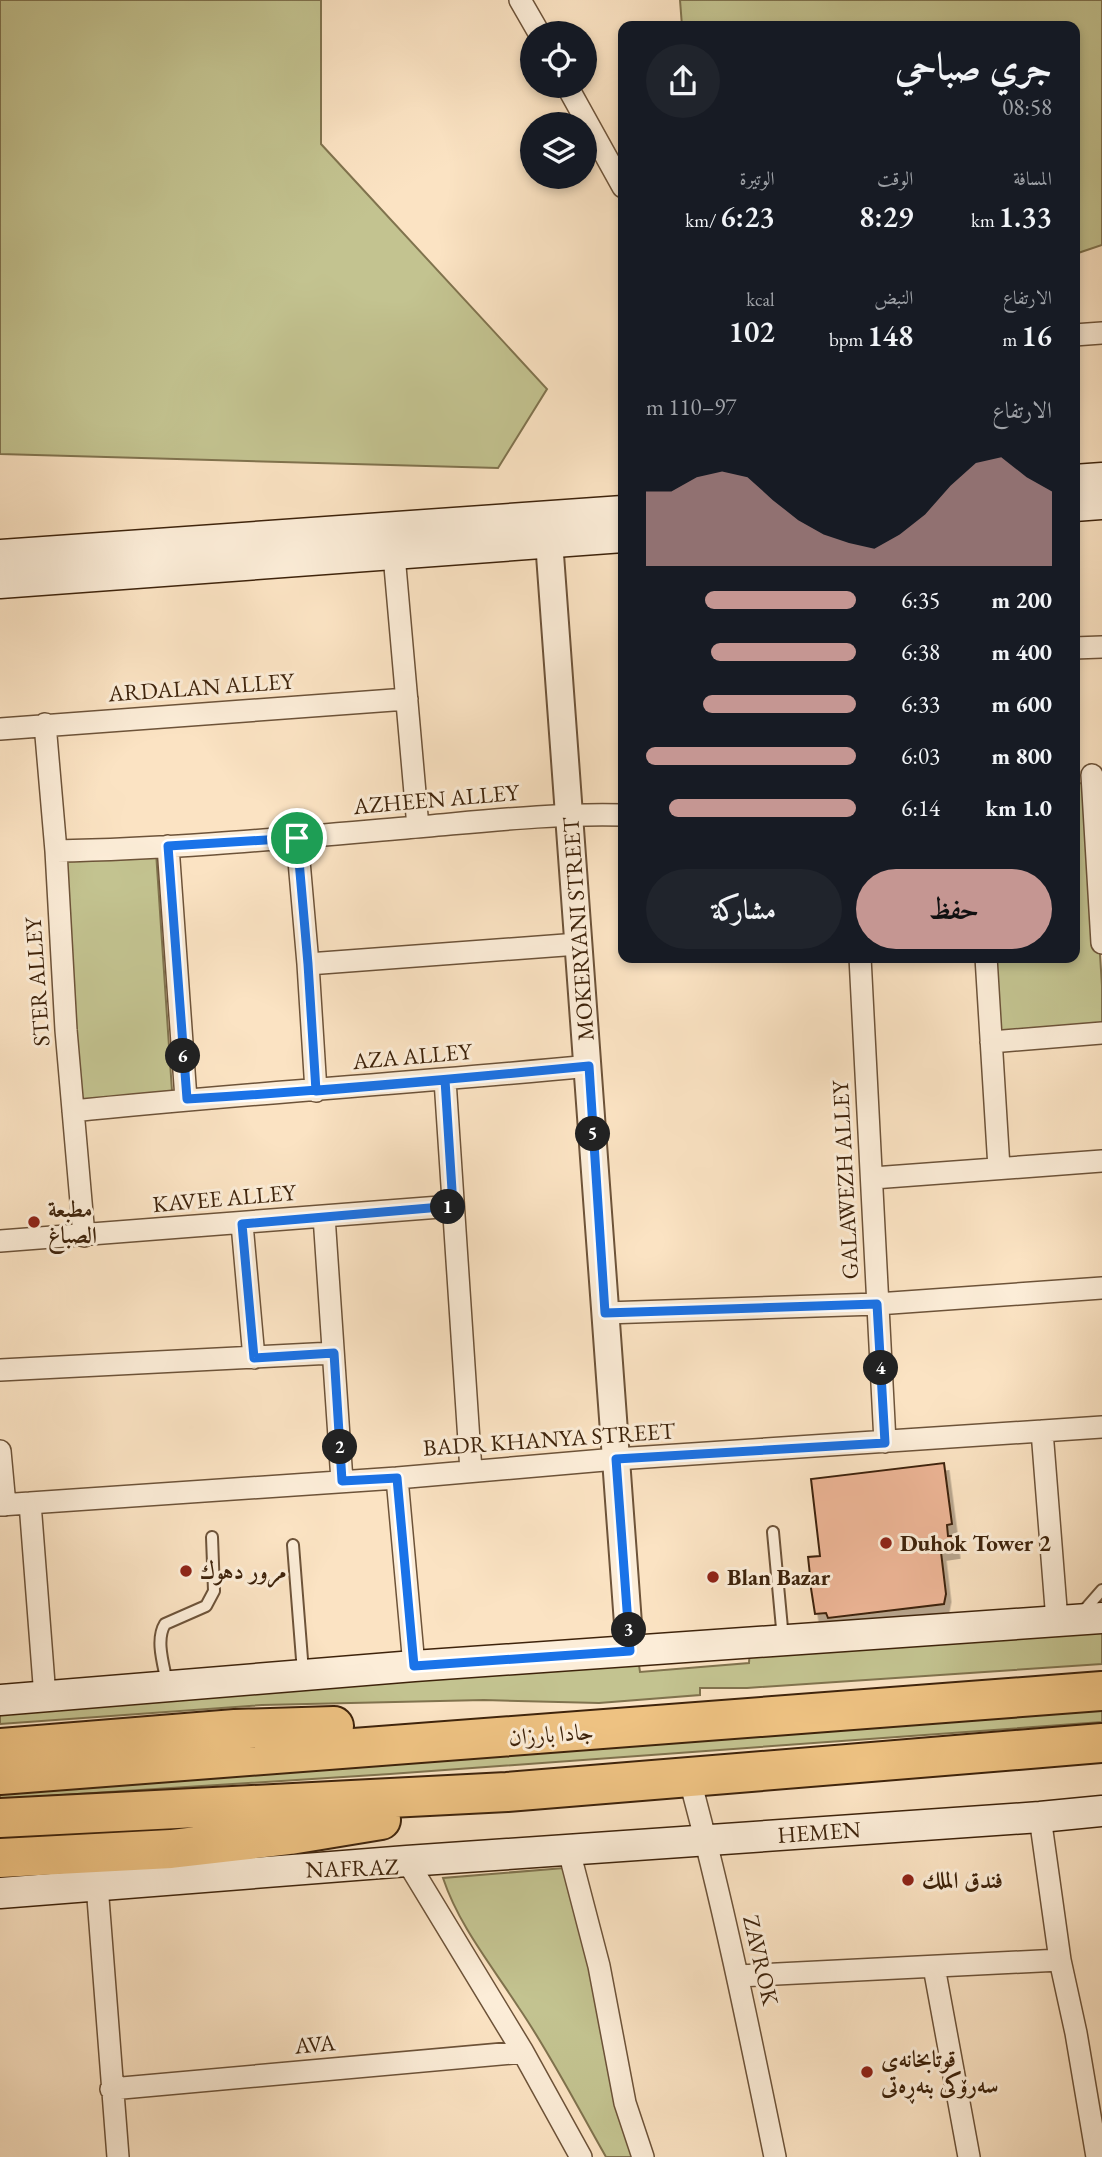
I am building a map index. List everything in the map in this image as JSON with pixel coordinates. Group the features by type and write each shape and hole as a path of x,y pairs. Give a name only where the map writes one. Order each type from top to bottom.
{"highway":[{"name":"جادا بارزان","path":"0,1775 1102,1692"},
{"path":"0,1748 235,1729 361,1725 508,1737"},
{"path":"0,1818 507,1793 1102,1743"},
{"path":"0,1858 171,1849 290,1835 412,1815 507,1793"}],"main road":[{"path":"1080,480 1102,478"},
{"path":"1080,506 1102,504"},
{"path":"0,555 618,511"},
{"path":"0,583 618,537"},
{"path":"0,1700 414,1666 1079,1620"},
{"name":"HEMEN","path":"407,1861 1102,1811"},
{"name":"NAFRAZ","path":"0,1893 407,1861"}],"street":[{"path":"520,0 532,21"},
{"path":"574,98 618,178"},
{"path":"1080,335 1102,333"},
{"name":"MOKERYANI STREET","path":"549,541 630,1651"},
{"path":"394,555 418,827"},
{"path":"1080,648 1102,647"},
{"name":"ARDALAN ALLEY","path":"0,729 407,699"},
{"name":"STER ALLEY","path":"45,724 84,1236"},
{"path":"1090,775 1102,943"},
{"name":"AZHEEN ALLEY","path":"56,851 297,838 569,814 618,815"},
{"path":"297,838 316,1091"},
{"path":"168,846 187,1099"},
{"path":"308,964 578,943"},
{"name":"GALAWEZH ALLEY","path":"860,963 885,1443"},
{"path":"986,963 999,1168"},
{"path":"991,1042 1102,1033"},
{"name":"AZA ALLEY","path":"73,1111 589,1066"},
{"path":"445,1080 471,1471"},
{"path":"873,1178 1102,1161"},
{"name":"KAVEE ALLEY","path":"0,1241 453,1206"},
{"path":"324,1216 342,1481"},
{"path":"242,1224 254,1358"},
{"path":"605,1313 877,1304 1102,1288"},
{"path":"0,1370 334,1353"},
{"name":"BADR KHANYA STREET","path":"3,1505 397,1478 616,1459 1102,1427"},
{"path":"1042,1431 1079,1620"},
{"path":"0,1451 3,1505"},
{"path":"397,1478 414,1666"},
{"path":"30,1503 45,1697"},
{"name":"ZAVROK","path":"689,1777 738,1976 775,2157"},
{"path":"1040,1817 1060,1960 1076,2033 1097,2157"},
{"path":"569,1851 599,1966 625,2103 643,2157"},
{"name":"NAFRAZ","path":"407,1861 523,2052 581,2157"},
{"path":"97,1885 118,2157"},
{"path":"738,1976 1060,1960"},
{"path":"934,1967 969,2157"},
{"name":"AVA","path":"111,2089 523,2052"}],"lane":[{"path":"773,1532 783,1642"},
{"path":"167,1686 161,1644 162,1630 165,1624 206,1606 214,1591 212,1537"},
{"path":"293,1545 303,1675"},
{"path":"1079,1620 1087,1605 1102,1590"}],"green space":[{"path":"0,0 321,0 321,144 547,389 498,468 0,454"},
{"path":"680,0 1102,0 1102,245 1080,252 1080,21 682,21"},
{"path":"1089,782 1102,986 1102,1029 999,1036 995,963 1080,963 1080,783"},
{"path":"156,852 172,1091 81,1100 60,858"},
{"path":"1102,1622 1102,1664 747,1688 700,1688 700,1695 599,1703 484,1700 262,1705 0,1724 0,1707 638,1658 640,1672 749,1663 750,1648"},
{"path":"1102,1705 1102,1722 390,1774 0,1799 0,1788"},
{"path":"564,1868 638,2157 606,2157 542,2044 467,1929 443,1878"}],"building":[{"name":"Duhok Tower 2","path":"944,1463 952,1524 947,1525 948,1536 953,1536 955,1550 941,1552 946,1594 944,1604 828,1618 826,1613 815,1614 810,1582 820,1576 810,1575 808,1557 820,1556 811,1479"}],"place":[{"name":"مطبعة الصباغ","path":"34,1222"},
{"name":"Duhok Tower 2","path":"886,1543"},
{"name":"مرور دهوك","path":"186,1571"},
{"name":"Blan Bazar","path":"713,1577"},
{"name":"فندق الملك","path":"908,1880"},
{"name":"قوتابخانەی سەرۆکی بنەڕەتی","path":"867,2072"}],"route":[{"path":"297,838 168,846 187,1099 316,1091 380,1086 445,1080 589,1066 605,1313 877,1304 885,1443 616,1459 630,1651 414,1666 397,1478 342,1481 334,1353 254,1358 242,1224 453,1206 445,1080 316,1091 297,838"}]}
